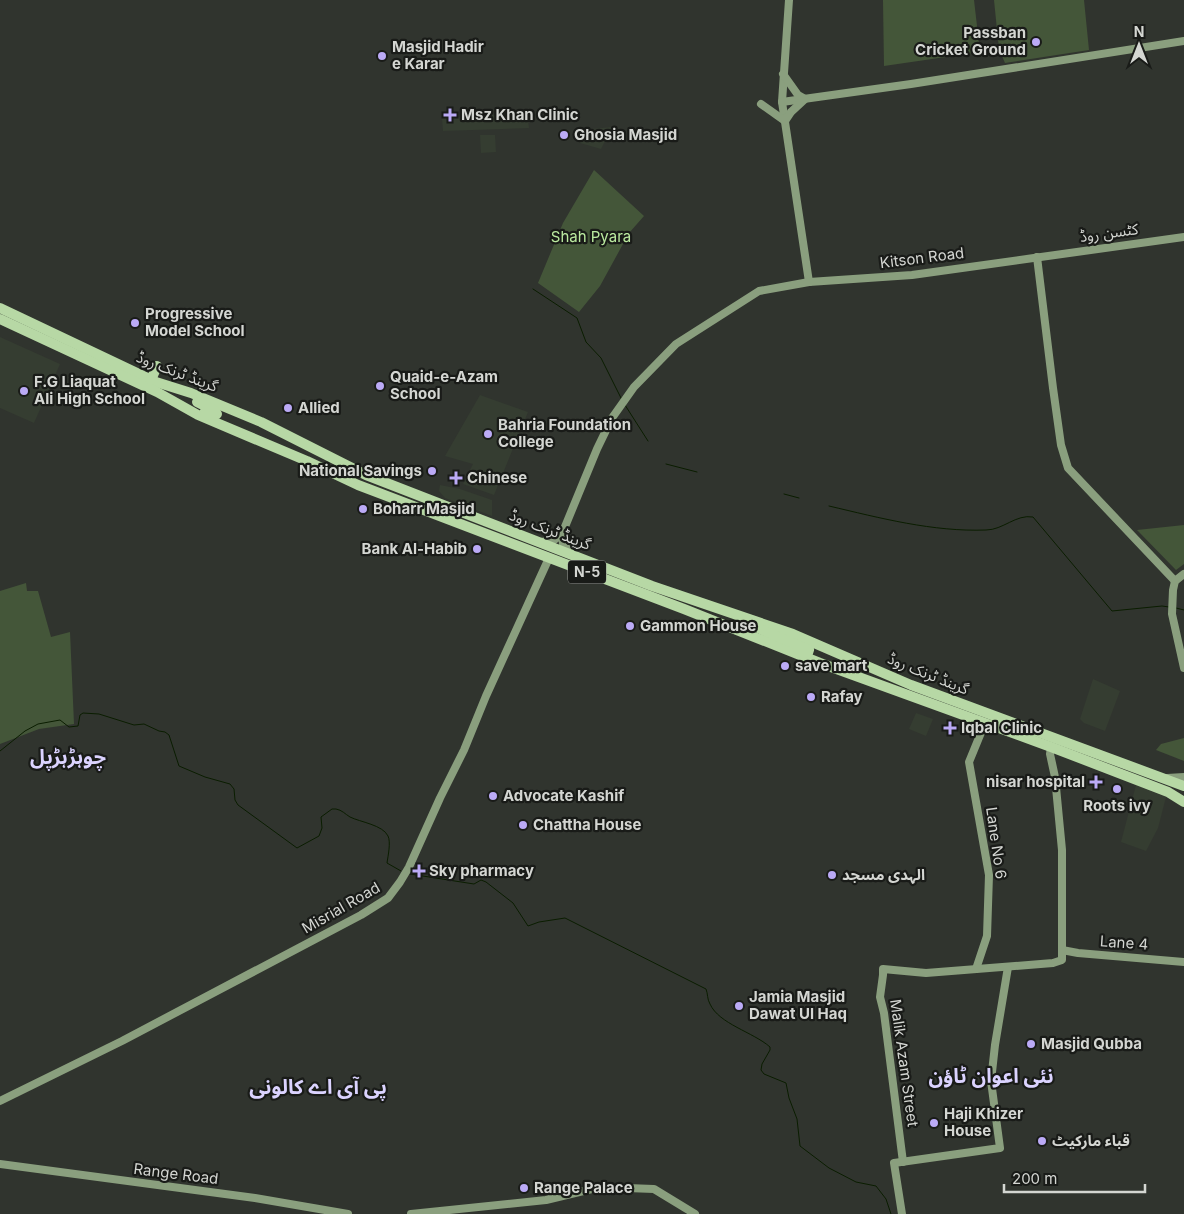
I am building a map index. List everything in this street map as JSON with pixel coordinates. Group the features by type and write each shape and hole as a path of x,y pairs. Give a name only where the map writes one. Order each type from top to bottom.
{"highway":[{"name":"گرینڈ ٹرنک روڈ","path":"0,308 153,381 229,408 261,422 309,448 366,475 674,593 793,634 911,685 1184,786"},
{"name":"گرینڈ ٹرنک روڈ","path":"0,319 166,396 198,415 307,461 358,485 879,685 1184,797"},
{"path":"157,366 153,381 215,410 216,415 212,416 166,396"},
{"path":"307,461 229,423 228,418 232,415 309,448"},
{"path":"674,593 809,650 807,653 783,648"},
{"path":"879,685 822,660 820,656 825,654 911,685"},
{"name":"گرینڈ ٹرنک روڈ","path":"1168,792 1184,802"}],"main road":[{"path":"789,0 782,102 809,282"},
{"path":"782,102 1184,41"},
{"path":"783,74 798,94 805,99"},
{"path":"785,121 791,112 805,99"},
{"path":"761,104 785,121"},
{"name":"کٹسن روڈ","path":"1037,257 1184,237"},
{"path":"1037,257 1060,436 1068,468 1175,581"},
{"name":"Kitson Road","path":"562,534 597,449 618,408 676,344 720,314 759,292 809,282 912,275 1037,257"},
{"path":"542,542 554,540 562,534 565,547 573,554"},
{"name":"Misrial Road","path":"0,1101 122,1040 361,915 388,898 409,867 464,750 486,696 549,558"},
{"path":"1184,574 1175,581 1172,614 1184,668"},
{"name":"Lane No 6","path":"976,968 987,936 989,876 969,762 985,723"},
{"path":"976,968 1053,963 1062,960 1062,850 1055,777 1050,754 1051,747"},
{"path":"1160,776 1169,778 1184,777"},
{"name":"Lane 4","path":"1062,950 1184,962"},
{"path":"898,1162 1000,1148 991,1081 1008,967"},
{"name":"Malik Azam Street","path":"902,1214 884,1013 880,997 884,975 883,969 926,972 976,968"},
{"name":"Range Road","path":"0,1164 256,1198 348,1214"},
{"path":"411,1214 546,1200 600,1187 654,1189 695,1214"}],"shaded area":[{"path":"527,113 529,128 443,131 442,118"},
{"path":"612,127 601,149 580,143 582,130"},
{"path":"480,135 495,135 496,152 481,153"},
{"name":"F.G Liaquat Ali High School","path":"0,337 60,364 34,423 0,408"},
{"name":"Bahria Foundation College","path":"480,395 528,412 494,495 463,484 473,464 445,456"},
{"path":"440,485 460,489 492,500 492,516 445,498 439,491"},
{"path":"1093,679 1120,691 1105,731 1084,723 1080,719"},
{"path":"916,713 933,719 926,736 909,729"},
{"path":"1136,785 1166,797 1158,828 1146,851 1121,842"}],"green space":[{"path":"883,0 974,0 980,52 884,66"},
{"path":"994,0 1084,0 1089,50 1005,63 999,49"},
{"name":"Shah Pyara","path":"594,170 644,216 629,233 600,286 579,312 538,283 563,223"},
{"path":"1184,525 1184,564 1176,570 1137,530"},
{"path":"26,583 27,591 38,591 51,637 70,632 74,724 39,729 0,744 0,591"},
{"path":"1184,738 1184,761 1156,750 1161,744"}],"waterway":[{"path":"533,289 577,318 586,342 601,358 622,400"},
{"path":"625,405 648,441"},
{"path":"666,464 697,472"},
{"path":"784,494 799,498"},
{"path":"829,506 907,523 946,529 986,530 998,528 1021,518 1033,517 1112,611 1169,607"},
{"path":"1176,608 1184,610"},
{"path":"0,751 25,731 38,724 60,720 69,727 78,726 80,715 83,713 99,714 134,725 144,724 169,735 179,766 205,777 230,784 234,789 235,800 238,805 297,848 319,836 322,828 321,817 332,809 336,809 350,817 376,826 385,832 389,842 387,863 401,871"},
{"path":"410,874 474,884 481,880 513,903 528,926 539,922 565,918 706,989 708,1000 714,1011 728,1022 770,1047 761,1070 764,1074 786,1083 789,1098 797,1119 800,1146 829,1168 856,1182 876,1186 886,1199 891,1214"}],"place":[{"name":"Passban Cricket Ground","path":"1036,42"},
{"name":"Masjid Hadir e Karar","path":"382,56"},
{"name":"Msz Khan Clinic","path":"450,115"},
{"name":"Ghosia Masjid","path":"564,135"},
{"name":"Progressive Model School","path":"135,323"},
{"name":"Quaid-e-Azam School","path":"380,386"},
{"name":"F.G Liaquat Ali High School","path":"24,391"},
{"name":"Allied","path":"288,408"},
{"name":"Bahria Foundation College","path":"488,434"},
{"name":"National Savings","path":"432,471"},
{"name":"Chinese","path":"456,478"},
{"name":"Boharr Masjid","path":"363,509"},
{"name":"Bank Al-Habib","path":"477,549"},
{"name":"Gammon House","path":"630,626"},
{"name":"save mart","path":"785,666"},
{"name":"Rafay","path":"811,697"},
{"name":"Iqbal Clinic","path":"950,728"},
{"name":"nisar hospital","path":"1096,782"},
{"name":"Roots ivy","path":"1117,789"},
{"name":"Advocate Kashif","path":"493,796"},
{"name":"Chattha House","path":"523,825"},
{"name":"Sky pharmacy","path":"419,871"},
{"name":"الہدی مسجد","path":"832,875"},
{"name":"Jamia Masjid Dawat Ul Haq","path":"739,1006"},
{"name":"Masjid Qubba","path":"1031,1044"},
{"name":"Haji Khizer House","path":"934,1123"},
{"name":"قباء مارکیٹ","path":"1042,1141"},
{"name":"Range Palace","path":"524,1188"}],"district":[{"name":"چوہڑہڑپل","path":"68,757"},
{"name":"نئی اعوان ٹاؤن","path":"991,1076"},
{"name":"پی آی اے کالونی","path":"318,1087"}]}
